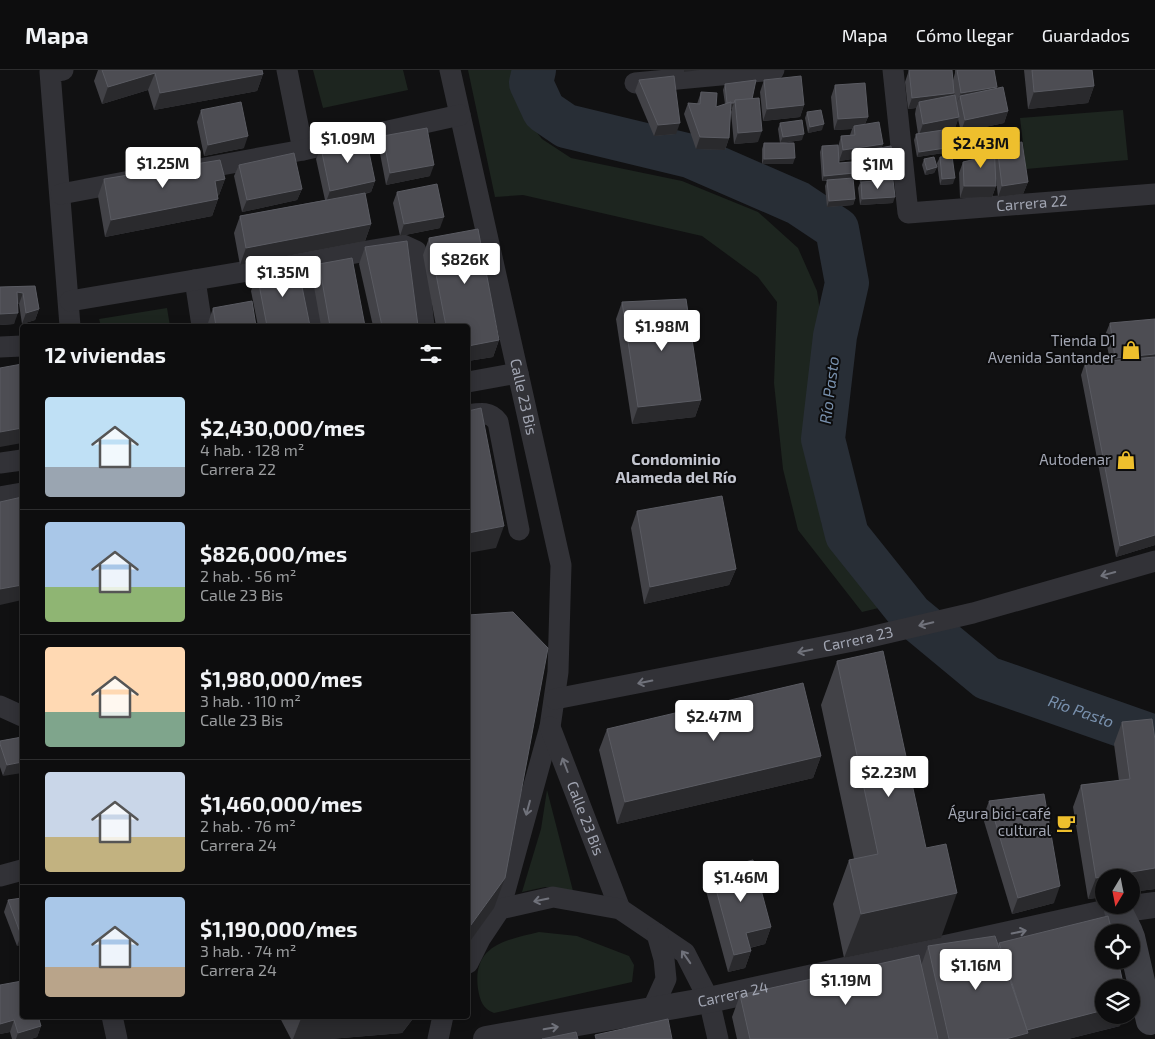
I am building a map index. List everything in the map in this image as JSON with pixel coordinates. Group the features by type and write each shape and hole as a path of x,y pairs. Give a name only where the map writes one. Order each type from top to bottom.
{"main road":[{"path":"1138,969 1149,1019"}],"street":[{"path":"63,70 50,72 70,301 70,324"},
{"path":"287,70 303,150"},
{"name":"Calle 23 Bis","path":"450,70 561,566 555,699 550,727 500,909 480,939 470,959"},
{"path":"636,83 774,70"},
{"name":"Carrera 22","path":"893,70 908,213 1155,194"},
{"path":"61,194 303,150 460,116"},
{"path":"70,301 403,245 416,251 424,324"},
{"path":"302,262 313,324"},
{"path":"195,280 202,324"},
{"path":"0,347 20,346"},
{"path":"470,382 518,373"},
{"path":"470,415 483,412 494,416 498,422 519,530"},
{"path":"0,463 20,460"},
{"path":"0,497 20,493"},
{"name":"Carrera 23","path":"555,699 853,641 973,613 1155,561"},
{"path":"0,706 20,715"},
{"name":"Calle 23 Bis","path":"550,727 620,909"},
{"path":"0,876 20,871"},
{"path":"500,909 553,897 620,909 685,953 709,1000 718,1039"},
{"name":"Carrera 24","path":"486,1039 709,1000 1123,921 1155,905"},
{"path":"652,1010 666,979 664,959 656,934"},
{"path":"113,1019 117,1039"},
{"path":"438,1039 442,1019"}],"shaded area":[{"path":"313,70 403,70 408,90 323,108"},
{"path":"468,70 523,70 514,84 524,116 542,139 571,158 682,181 758,212 798,248 817,291 822,325 810,403 815,485 822,525 891,605 862,612 798,530 783,469 774,383 777,302 758,277 702,236 523,195 495,197"},
{"path":"1123,110 1128,160 1026,169 1020,118"},
{"path":"167,308 170,324 100,324 99,319"},
{"path":"547,790 573,891 545,887 522,892 541,829"},
{"path":"539,932 577,936 629,956 634,965 632,982 494,1013 490,1011 481,1001 478,989 480,963 494,947 515,938"}],"building":[{"path":"102,70 262,70 263,74 160,93 155,73 108,87"},
{"path":"909,70 952,70 954,93 912,98"},
{"path":"957,70 994,70 997,87 961,93"},
{"path":"1032,70 1092,70 1094,86 1034,92"},
{"path":"674,76 680,123 658,125 639,80"},
{"path":"801,76 804,105 767,109 764,80"},
{"path":"756,80 752,99 735,100 734,103 727,103 725,84"},
{"path":"865,83 868,117 838,119 835,85"},
{"path":"1003,87 1008,111 965,120 960,96"},
{"path":"701,92 717,93 716,107 731,102 729,138 700,137 688,103 700,104"},
{"path":"955,95 959,117 923,124 919,102"},
{"path":"759,98 762,131 738,133 735,100"},
{"path":"241,102 248,136 208,145 201,110"},
{"path":"821,110 824,124 810,127 807,112"},
{"path":"802,120 804,134 783,137 780,123"},
{"path":"879,122 883,144 843,150 841,136 855,135 854,126"},
{"path":"427,128 434,165 390,173 383,136"},
{"path":"950,129 952,147 919,152 916,134"},
{"path":"366,138 375,181 330,191 321,148"},
{"path":"1022,142 1028,182 1002,186 997,146"},
{"path":"764,143 794,143 795,158 764,159"},
{"path":"994,143 996,186 964,186 963,162 984,157 981,144"},
{"path":"838,145 839,163 852,162 854,173 824,176 822,146"},
{"path":"891,146 894,169 865,173 861,151"},
{"path":"294,153 302,189 247,200 239,165"},
{"path":"952,156 955,178 942,179 940,157"},
{"path":"934,157 937,167 927,170 924,159"},
{"path":"220,160 225,179 215,181 218,199 111,220 104,179"},
{"path":"853,178 855,199 829,201 827,180"},
{"path":"893,180 895,197 862,199 861,182"},
{"path":"437,184 444,217 404,224 397,192"},
{"path":"365,193 371,224 246,248 240,216"},
{"path":"478,229 499,340 470,346 470,324 446,324 429,238"},
{"path":"407,241 418,324 382,324 365,247"},
{"path":"352,258 365,324 330,324 319,264"},
{"path":"298,267 310,324 267,324 257,274"},
{"path":"35,286 39,309 26,313 23,293 17,292 18,313 0,314 0,287"},
{"path":"686,299 701,400 638,407 622,302"},
{"path":"252,301 256,324 216,324 213,308"},
{"name":"Tienda D1 Avenida Santander","path":"1155,319 1155,354 1115,358 1110,323"},
{"name":"Autodenar","path":"1155,357 1155,535 1120,546 1085,363"},
{"path":"20,364 20,428 0,432 0,368"},
{"path":"481,408 504,526 470,533 470,411"},
{"path":"722,496 736,569 650,587 637,511"},
{"path":"20,497 20,585 0,589 0,502"},
{"path":"513,612 548,648 505,878 470,926 470,615"},
{"path":"883,651 926,848 946,844 957,893 861,914 849,860 878,854 837,661"},
{"path":"803,683 821,756 625,802 607,729"},
{"path":"1152,719 1155,740 1155,868 1140,871 1140,869 1095,869 1095,872 1081,785 1130,779 1122,722"},
{"path":"20,737 20,762 7,765 0,741"},
{"path":"1044,794 1060,886 1018,898 989,801"},
{"path":"753,860 771,927 746,933 751,951 734,955 711,871"},
{"path":"20,898 20,932 8,900"},
{"path":"1108,916 1110,924 1095,924 1095,969 1120,969 1122,979 1095,979 1095,1012 1027,1030 999,943"},
{"path":"995,936 1028,1033 1006,1039 949,1039 928,946"},
{"path":"919,955 938,1039 750,1039 740,995"},
{"path":"20,981 20,1019 39,1019 41,1026 18,1033 14,1020 0,1024 0,985"},
{"path":"668,1019 672,1039 596,1039 595,1035"},
{"path":"576,1032 578,1039 542,1039"}],"waterway":[{"name":"Río Pasto","path":"534,70 531,83 544,111 566,126 690,156 798,203 837,229 847,283 835,336 823,439 847,535 911,615 987,678 1155,737"}],"place":[{"name":"Tienda D1 Avenida Santander","path":"1131,350"},
{"name":"Autodenar","path":"1126,460"},
{"name":"Águra bici-café cultural","path":"1066,823"}],"district":[{"name":"Condominio Alameda del Río","path":"676,468"}]}
